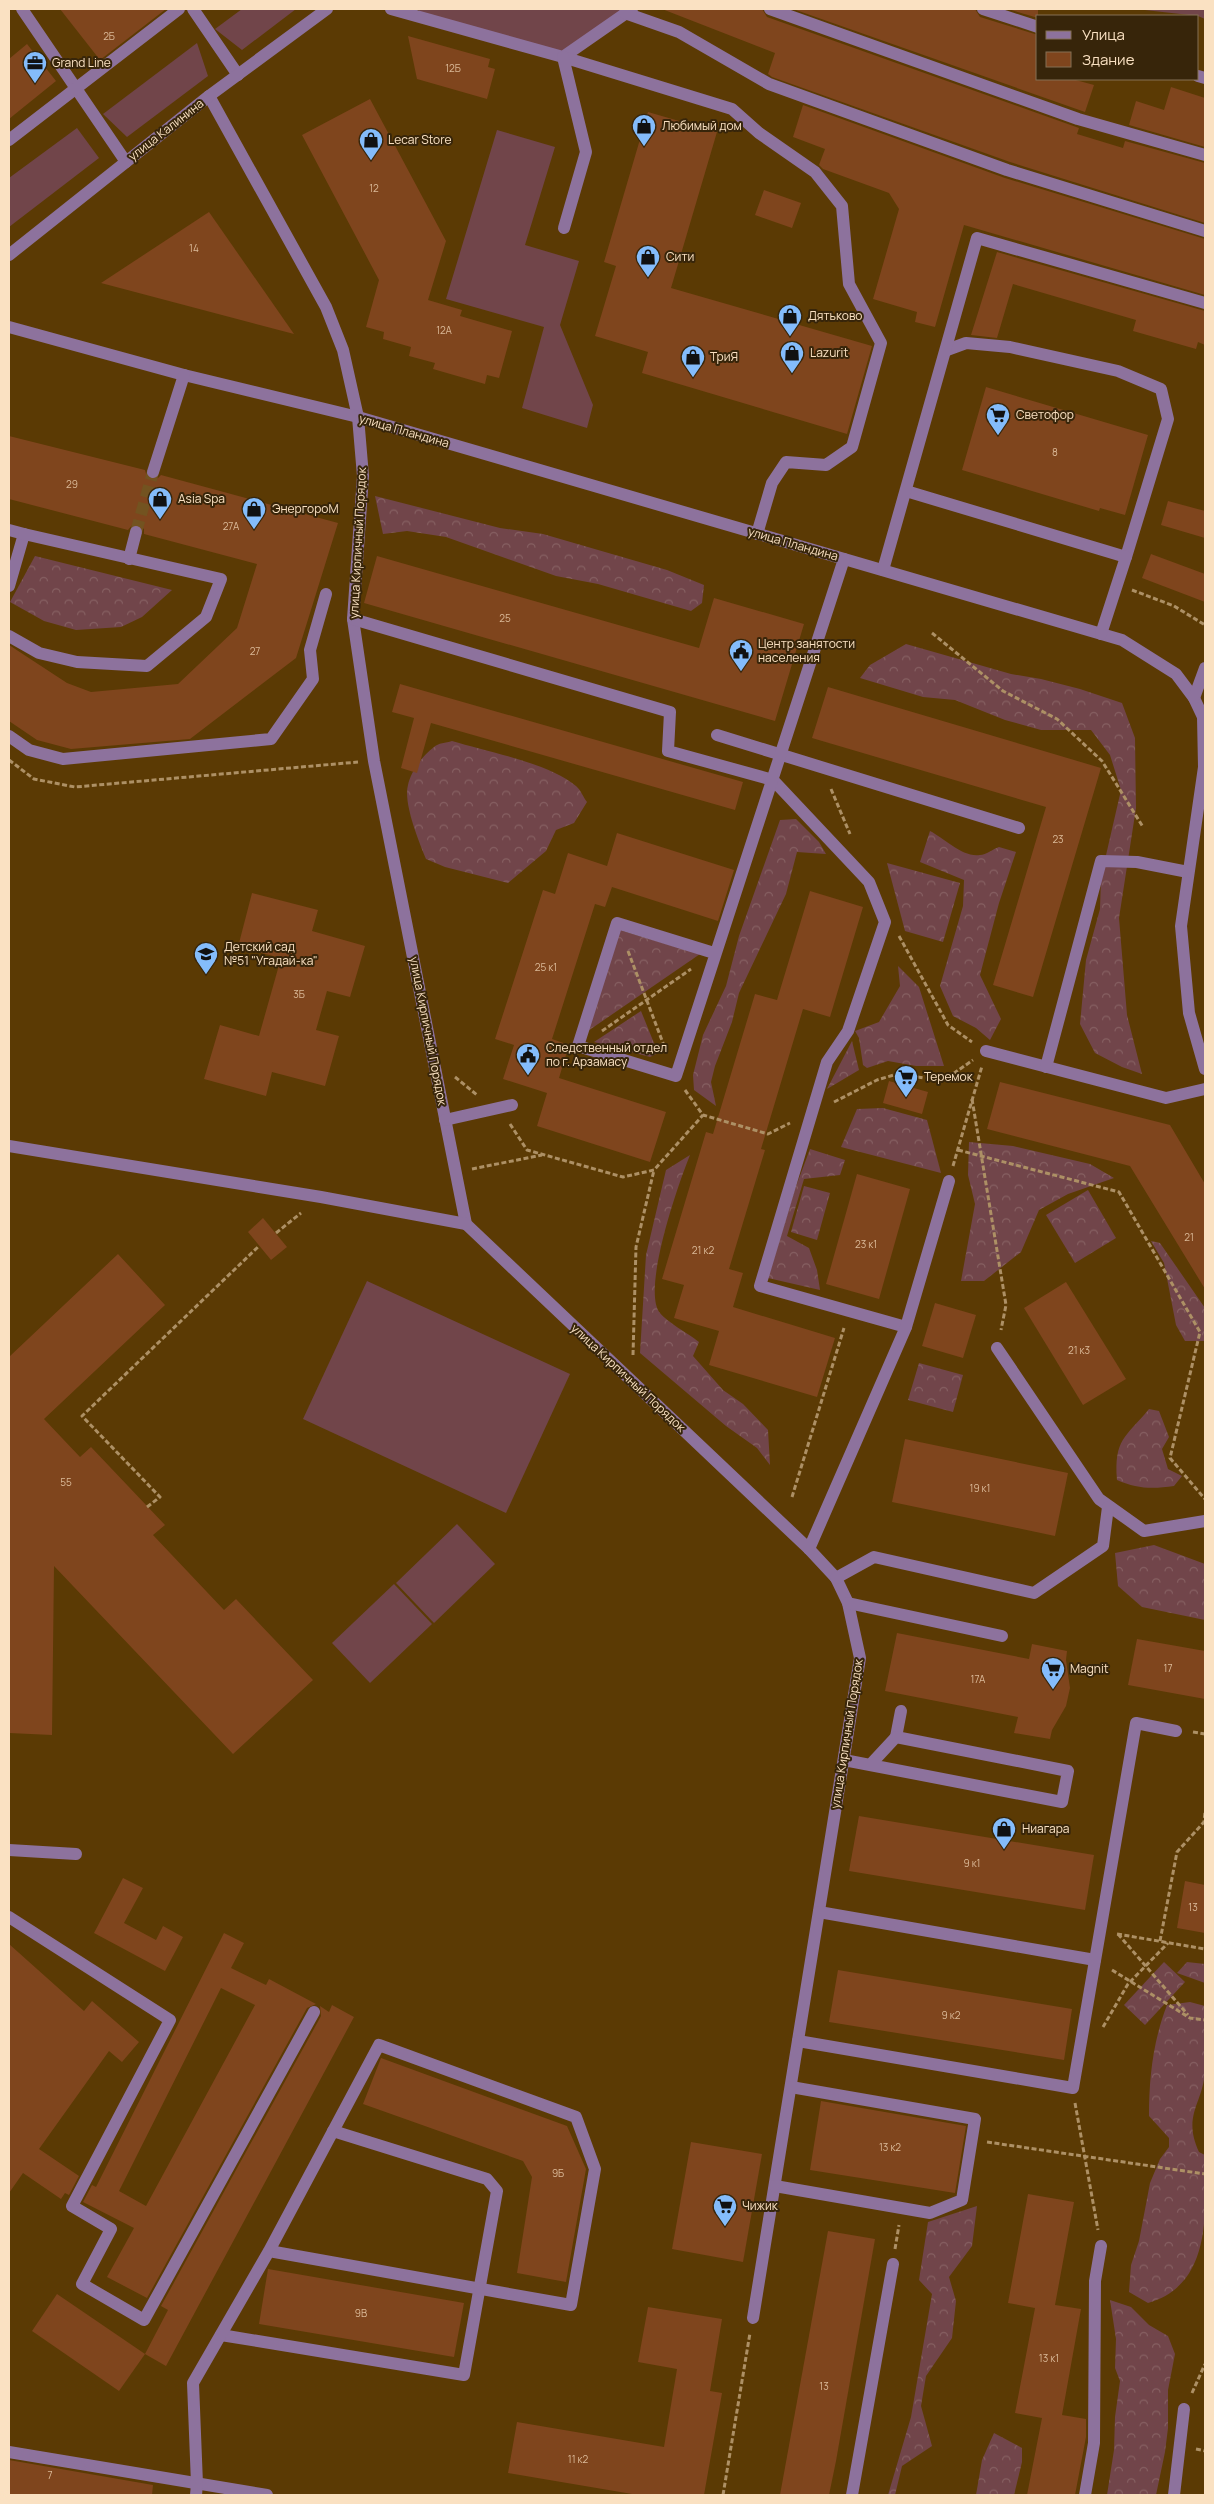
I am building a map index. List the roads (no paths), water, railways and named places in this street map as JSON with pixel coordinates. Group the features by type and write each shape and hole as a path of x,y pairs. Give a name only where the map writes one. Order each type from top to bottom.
{"street":[{"path":"22,9 126,162"},
{"path":"9,140 179,9"},
{"path":"193,9 238,75"},
{"name":"улица Калинина","path":"9,255 209,96 327,9"},
{"path":"391,9 563,57 732,109 759,134 815,172 842,206 849,284 881,343 852,447 826,465 786,462 772,483 757,534"},
{"path":"770,9 802,14 1078,119 1205,155"},
{"path":"983,9 1036,27"},
{"path":"563,57 628,11 679,32 769,84 1007,170 1205,230"},
{"path":"563,57 586,152 564,228"},
{"name":"улица Кирпичный Порядок","path":"209,96 326,307 343,350 358,417 363,476 353,619 374,761 466,1224 809,1549 836,1578 848,1604 860,1658 753,2318"},
{"path":"883,570 947,350 977,238 1205,303"},
{"name":"улица Пландина","path":"9,327 184,375 358,417 1122,640 1176,674 1194,698 1202,717 1204,767 1181,926 1189,1013 1205,1069"},
{"path":"947,350 966,343 1010,348 1118,370 1161,389 1168,419 1118,585 1101,634"},
{"path":"153,472 184,375"},
{"path":"906,491 1126,557"},
{"path":"9,530 220,579 206,617 147,666 77,662 39,653 9,636"},
{"path":"129,559 136,532"},
{"path":"9,586 24,534"},
{"path":"714,953 617,923 578,1046 676,1076 714,953 773,780 844,559"},
{"path":"9,736 29,750 63,759 271,739 313,679 310,650 326,594"},
{"path":"353,619 670,712 668,751 773,780 869,882 885,922 848,1031 827,1062 760,1286 906,1327"},
{"path":"1194,698 1205,668"},
{"path":"717,735 1018,828"},
{"path":"1046,1067 1101,861 1137,862 1188,872"},
{"path":"986,1051 1166,1098 1205,1089"},
{"path":"445,1120 512,1105"},
{"path":"9,1146 321,1196 466,1224"},
{"path":"809,1549 906,1327 949,1181"},
{"path":"997,1348 1099,1499 1144,1531 1205,1521"},
{"path":"836,1578 874,1557 1034,1592 1103,1546 1108,1506"},
{"path":"848,1604 1002,1636"},
{"path":"870,1765 896,1737 901,1711"},
{"path":"798,2041 1073,2088 1136,1723 1176,1731"},
{"path":"844,1760 1062,1802 1068,1771 896,1737"},
{"path":"9,1850 76,1854"},
{"path":"819,1912 1095,1960"},
{"path":"9,1917 170,2020 72,2206 111,2229 82,2284 144,2320 314,2012"},
{"path":"196,2490 193,2382 269,2252 379,2045 576,2118 595,2169 571,2305 269,2252"},
{"path":"775,2186 930,2212 962,2200 972,2140 975,2119 791,2087"},
{"path":"221,2335 464,2375 496,2191 487,2179 333,2131"},
{"path":"1085,2495 1094,2443 1095,2281 1101,2246"},
{"path":"852,2495 893,2264"},
{"path":"1174,2495 1184,2409"},
{"path":"9,2452 196,2490 267,2495"}],"tunnel":[{"path":"136,532 153,472"}],"place":[{"name":"Grand Line","path":"35,84"},
{"name":"Любимый дом","path":"644,147"},
{"name":"Lecar Store","path":"371,161"},
{"name":"Сити","path":"648,278"},
{"name":"Дятьково","path":"790,337"},
{"name":"Lazurit","path":"792,374"},
{"name":"ТриЯ","path":"693,378"},
{"name":"Светофор","path":"998,436"},
{"name":"Asia Spa","path":"160,520"},
{"name":"ЭнергороМ","path":"254,530"},
{"name":"Центр занятости населения","path":"741,672"},
{"name":"Детский сад №51 \"Угадай-ка\"","path":"206,975"},
{"name":"Следственный отдел по г. Арзамасу","path":"528,1076"},
{"name":"Теремок","path":"906,1098"},
{"name":"Magnit","path":"1053,1690"},
{"name":"Ниагара","path":"1004,1850"},
{"name":"Чижик","path":"725,2227"}]}
